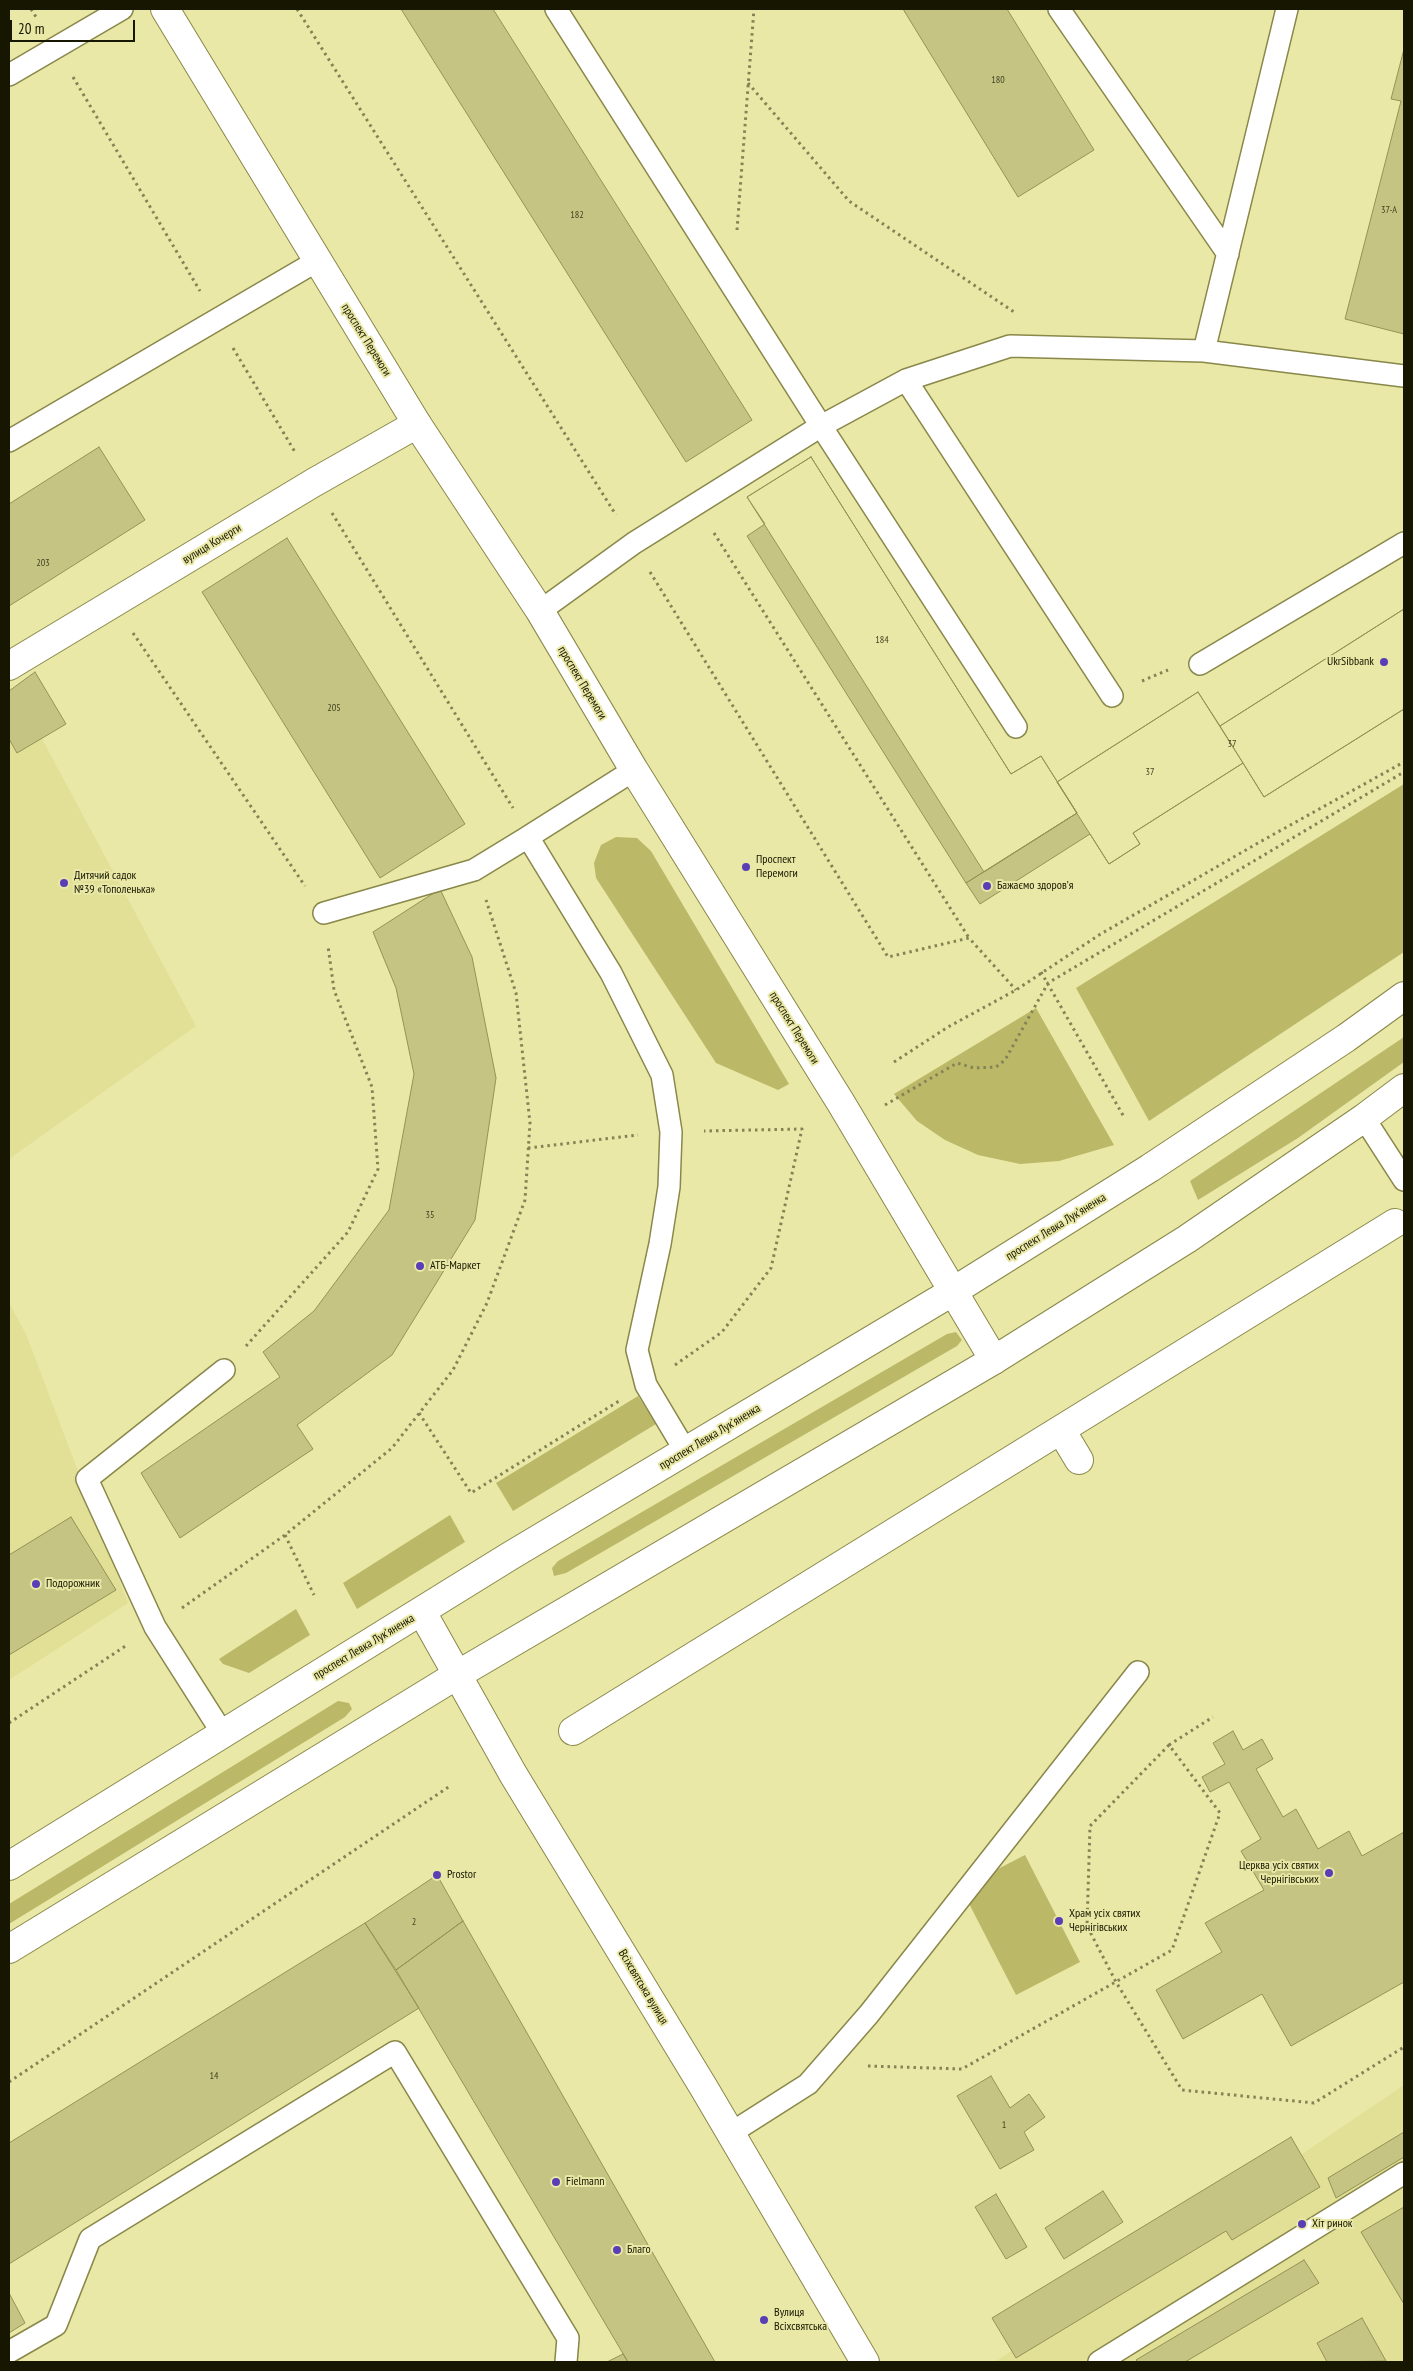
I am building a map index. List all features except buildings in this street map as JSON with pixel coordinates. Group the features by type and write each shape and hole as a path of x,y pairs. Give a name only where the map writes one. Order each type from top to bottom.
{"street":[{"name":"проспект Перемоги","path":"164,9 417,424 540,611 634,770 853,1124 994,1360"},
{"name":"вулиця Кочерги","path":"9,666 313,483 417,424"},
{"name":"проспект Левка Лукʼяненка","path":"9,1866 510,1556 952,1292 1158,1162 1346,1038 1404,996"},
{"path":"9,1949 457,1675 994,1360 1187,1239 1364,1118 1404,1088"},
{"path":"573,1732 1395,1223"},
{"path":"1061,1430 1078,1460"},
{"name":"Всіхсвятська вулиця","path":"422,1612 513,1774 731,2133 865,2362"}],"lane":[{"path":"9,75 122,9"},
{"path":"556,9 821,426 1016,727"},
{"path":"1059,9 1228,254"},
{"path":"1204,351 1287,9"},
{"path":"9,441 317,261"},
{"path":"540,611 634,543 821,426 906,380 1010,346 1204,351 1404,376"},
{"path":"906,380 1112,696"},
{"path":"1200,664 1404,543"},
{"path":"324,913 474,870 634,770"},
{"path":"528,837 610,973 662,1076 671,1132 668,1187 660,1244 638,1350 646,1385 686,1452"},
{"path":"1364,1118 1404,1180"},
{"path":"223,1734 155,1627 87,1479 224,1370"},
{"path":"731,2133 808,2084 825,2065 869,2014 1138,1672"},
{"path":"9,2352 56,2325 90,2239 395,2052 568,2338 566,2362"},
{"path":"1099,2362 1404,2174"}],"path":[{"path":"31,9 313,483 518,814"},
{"path":"297,9 634,543"},
{"path":"733,288 754,9"},
{"path":"748,83 849,201 1019,315"},
{"path":"697,504 969,938 1016,990"},
{"path":"650,571 888,958 969,938"},
{"path":"113,603 324,913 334,990 372,1087 378,1170 348,1232 288,1302 224,1370"},
{"path":"894,1062 948,1027 1016,990 1099,935 1241,852 1404,762"},
{"path":"853,1124 958,1063 974,1068 996,1067 1005,1060 1048,983 1404,772"},
{"path":"9,1723 155,1627 285,1535 392,1448 453,1370 487,1303 525,1200 530,1123 516,993 483,890 474,870"},
{"path":"1041,972 1124,1117"},
{"path":"419,1412 470,1492"},
{"path":"285,1535 314,1595"},
{"path":"1213,1717 1169,1745 1090,1826 1087,1926 1116,1982 1182,2090 1314,2103 1404,2047"},
{"path":"825,2065 962,2068 1172,1950 1220,1813 1169,1745"},
{"path":"9,2082 450,1786"}],"shaded area":[{"name":"Дитячий садок №39 «Тополенька»","path":"9,719 42,739 196,1026 9,1159"},
{"path":"1404,784 1404,952 1149,1121 1076,988"},
{"path":"616,837 637,838 651,851 789,1084 778,1090 716,1063 596,878 594,863 601,845"},
{"path":"1036,1008 1114,1145 1059,1161 1020,1164 978,1155 945,1140 917,1121 894,1094"},
{"path":"1404,1037 1404,1062 1298,1138 1198,1200 1190,1181"},
{"path":"9,1303 26,1334 128,1603 9,1680"},
{"path":"956,1332 962,1340 957,1346 566,1573 554,1576 552,1568 558,1561 947,1334"},
{"path":"638,1396 656,1424 513,1511 496,1483"},
{"path":"450,1515 465,1542 357,1609 343,1583"},
{"path":"296,1609 310,1635 249,1673 223,1664 219,1659"},
{"path":"338,1701 349,1703 352,1709 345,1717 9,1924 9,1904"},
{"path":"1025,1855 1080,1962 1016,1995 961,1888"},
{"name":"Хіт ринок","path":"1404,2085 1404,2362 995,2362"}],"place":[{"name":"UkrSibbank","path":"1384,662"},
{"name":"Проспект Перемоги","path":"746,867"},
{"name":"Дитячий садок №39 «Тополенька»","path":"64,883"},
{"name":"Бажаємо здоровʼя","path":"987,886"},
{"name":"АТБ-Маркет","path":"420,1266"},
{"name":"Подорожник","path":"36,1584"},
{"name":"Церква усіх святих Чернігівських","path":"1329,1873"},
{"name":"Prostor","path":"437,1875"},
{"name":"Храм усіх святих Чернігівських","path":"1059,1921"},
{"name":"Fielmann","path":"556,2182"},
{"name":"Хіт ринок","path":"1302,2224"},
{"name":"Благо","path":"617,2250"},
{"name":"Вулиця Всіхсвятська","path":"764,2320"}]}
